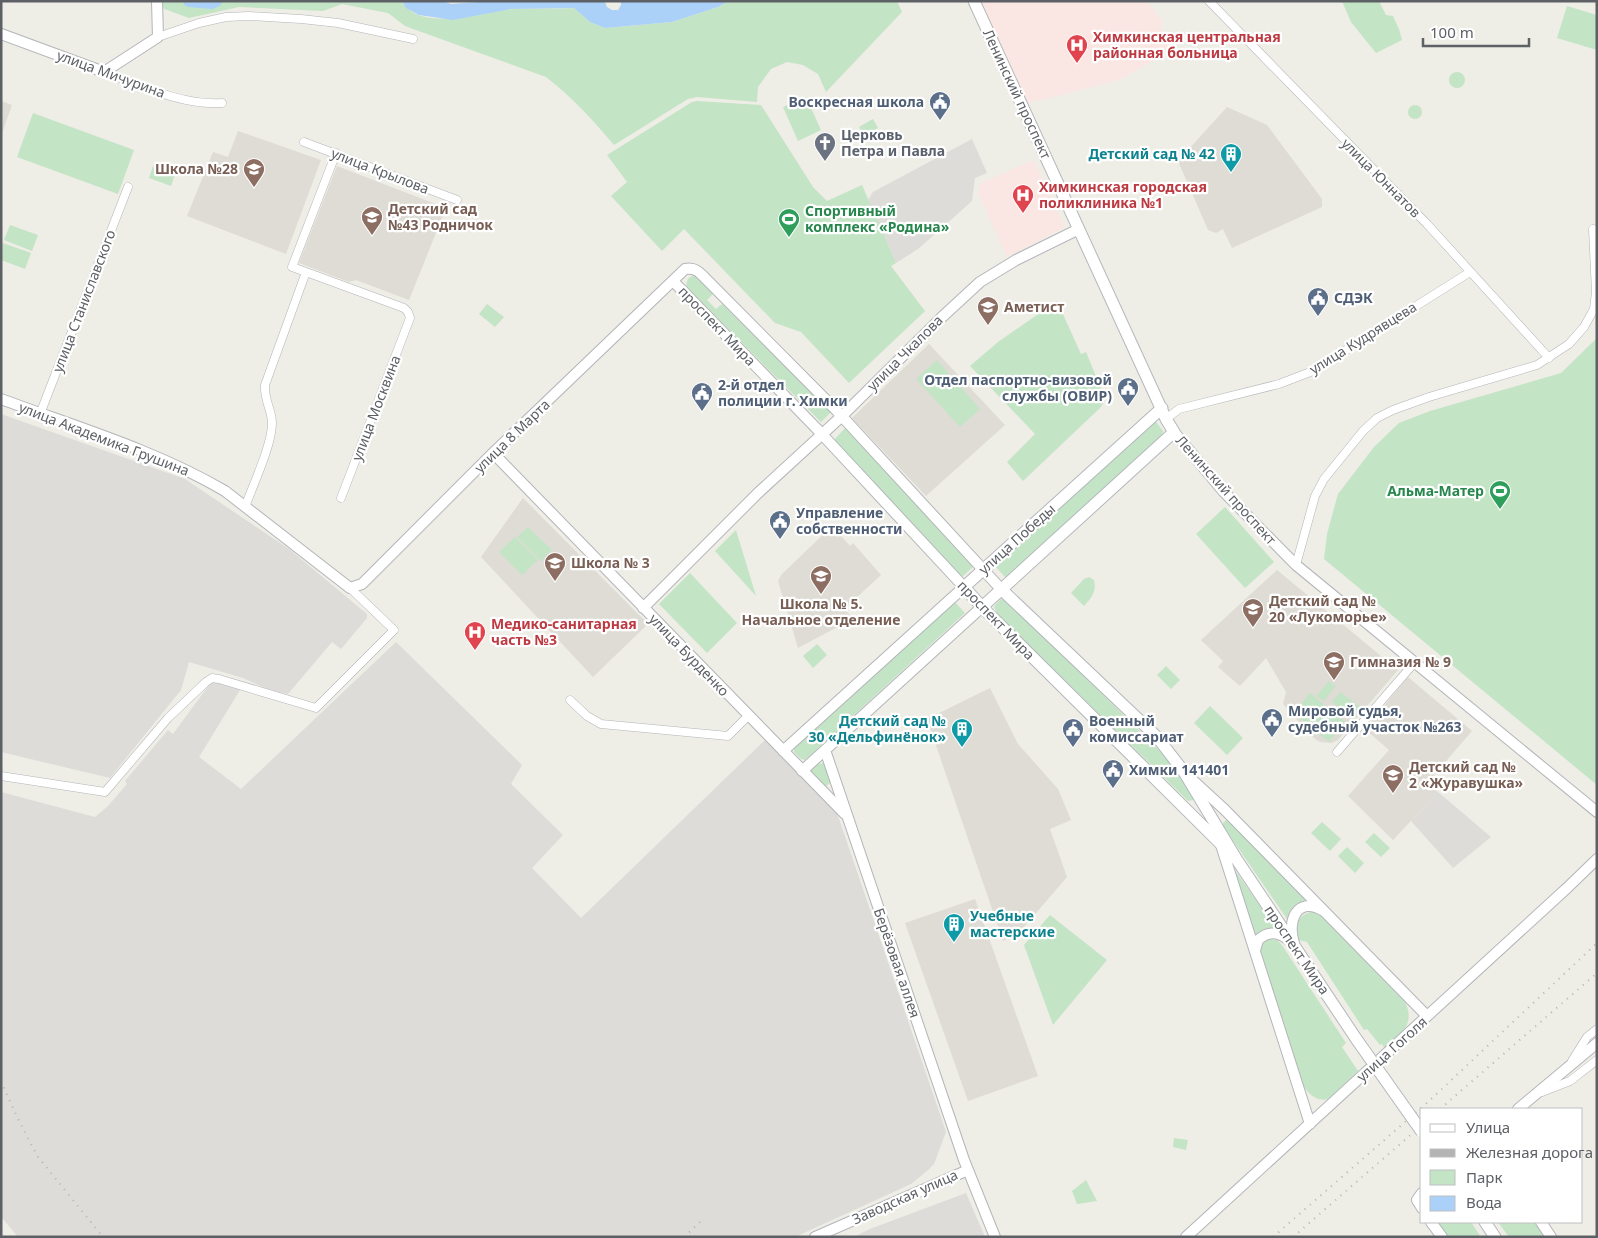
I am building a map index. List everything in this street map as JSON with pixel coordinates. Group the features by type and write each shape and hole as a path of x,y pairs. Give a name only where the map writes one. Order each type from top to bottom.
{"main road":[{"name":"Ленинский проспект","path":"974,1 1174,432"},
{"name":"улица Победы","path":"964,587 1164,414"},
{"name":"улица Победы","path":"982,607 1174,432"},
{"name":"проспект Мира","path":"964,587 1237,860"},
{"name":"проспект Мира","path":"1001,589 1157,737 1184,772 1237,860 1357,1040 1420,1129"},
{"path":"1486,1223 1495,1237"}],"street":[{"path":"157,1 158,37"},
{"name":"улица Юннатов","path":"1209,1 1427,224 1549,358"},
{"path":"104,72 158,37 199,23 226,17 301,18 338,23 413,39"},
{"name":"улица Мичурина","path":"1,34 184,100 208,104 222,103"},
{"name":"улица Крылова","path":"304,142 457,200"},
{"path":"245,507 271,436 272,421 264,396 265,385 306,272 292,267 336,153"},
{"name":"улица Станиславского","path":"40,414 128,187"},
{"name":"улица Чкалова","path":"643,608 758,494 842,416 980,282 1016,260 1079,229"},
{"path":"1296,565 1316,496 1324,479 1363,430 1377,418 1429,397 1537,364 1569,344 1584,327 1594,309 1596,283 1593,229"},
{"name":"проспект Мира","path":"964,587 822,434 673,281 685,269 697,270 842,416 1001,589"},
{"name":"улица Москвина","path":"306,272 404,308 410,318 341,498"},
{"name":"улица Кудрявцева","path":"1164,414 1279,384 1313,371 1470,272"},
{"name":"улица 8 Марта","path":"350,588 362,584 493,453 673,281"},
{"name":"улица Академика Грушина","path":"1,399 162,458 204,479 224,491 350,588"},
{"name":"Ленинский проспект","path":"1174,432 1224,491 1296,565 1597,812"},
{"name":"улица Бурденко","path":"493,453 802,771"},
{"name":"улица Победы","path":"783,751 964,587"},
{"path":"1,776 105,792 168,718 212,678 316,708 394,630 350,588"},
{"name":"улица Победы","path":"802,771 982,607"},
{"path":"1337,752 1415,662"},
{"path":"570,700 586,716 601,724 666,731 728,736 748,716"},
{"path":"825,750 848,818"},
{"name":"Берёзовая аллея","path":"802,771 848,818 968,1170"},
{"path":"1184,772 1226,810 1427,1016"},
{"path":"1221,844 1310,1124"},
{"name":"улица Гоголя","path":"1186,1237 1597,859"},
{"path":"1296,948 1292,928 1295,914 1304,907 1312,906 1327,914"},
{"path":"1255,950 1256,942 1260,937 1272,933 1285,937 1296,948"},
{"path":"1570,1066 1582,1045 1597,1029"},
{"path":"1519,1108 1597,1043"},
{"path":"1536,1094 1570,1081 1597,1060"},
{"path":"968,1170 996,1237"},
{"name":"Заводская улица","path":"815,1237 968,1170"},
{"path":"1432,1223 1442,1237"},
{"path":"1542,1223 1551,1237"}],"shaded area":[{"name":"Химкинская центральная районная больница","path":"980,1 1147,1 1162,21 1160,37 1174,48 1120,80 1025,104"},
{"path":"1,101 12,105 1,136"},
{"path":"1227,107 1267,125 1322,199 1322,207 1232,248 1223,229 1216,233 1208,230 1178,161"},
{"name":"Школа №28","path":"238,131 321,160 286,254 187,216 213,152 228,157"},
{"path":"972,139 987,173 975,178 972,201 918,249 896,263 868,200 873,192"},
{"name":"Химкинская городская поликлиника №1","path":"1034,160 1065,227 1007,257 978,193 979,184"},
{"name":"Детский сад №43 Родничок","path":"337,166 446,208 409,300 356,280 349,282 299,263"},
{"path":"929,344 1005,425 926,496 852,418"},
{"path":"1,414 185,479 289,549 367,614 367,618 341,649 332,642 288,694 269,690 243,678 189,662 181,690 110,778 1,752"},
{"name":"Школа № 3","path":"523,498 648,624 593,677 481,557"},
{"name":"Школа № 5. Начальное отделение","path":"832,526 850,546 853,543 881,575 844,609 851,616 843,624 798,648 778,581 782,574"},
{"name":"Гимназия № 9","path":"1277,570 1398,670 1338,740 1332,743 1320,742 1315,739 1283,704 1286,692 1266,658 1240,686 1218,667 1223,661 1201,640"},
{"path":"396,642 522,765 511,784 563,835 532,868 581,918 765,740 836,810 946,1132 934,1164 911,1184 795,1237 18,1237 3,1219 1,1220 1,792 95,817 108,806 127,784 125,781 168,730 173,734 212,681 244,687 240,690 199,757 241,789"},
{"path":"1408,677 1472,731 1428,782 1438,792 1393,840 1348,796 1389,750 1365,729"},
{"path":"990,688 1018,744 1058,789 1071,820 1050,829 1067,877 1024,927 1003,941 927,719"},
{"path":"1438,792 1491,837 1453,868 1411,821"},
{"path":"975,899 1038,1076 968,1101 905,923"},
{"path":"966,1193 985,1237 854,1237 870,1229"}],"green space":[{"path":"163,1 403,1 411,11 422,16 437,18 470,16 512,9 574,8 590,22 605,28 672,22 718,7 729,1 897,1 902,12 826,92 818,74 803,65 787,62 771,69 758,87 757,102 697,97 688,99 614,145 582,109 546,77 405,26 388,13 342,4 323,11 239,7 189,18 162,8"},
{"path":"1342,1 1379,1 1386,15 1393,16 1402,40 1376,53 1351,22"},
{"path":"1567,6 1597,15 1597,50 1557,38"},
{"path":"1457,72 1463,74 1465,80 1463,86 1457,88 1451,86 1449,80 1451,74"},
{"path":"806,97 821,130 798,141 783,107"},
{"name":"Спортивный комплекс «Родина»","path":"692,102 761,105 813,187 827,201 862,185 896,263 891,266 925,311 849,383 801,332 775,323 684,229 662,251 611,196 627,182 607,155"},
{"path":"1415,105 1420,107 1422,112 1420,117 1415,119 1410,117 1408,112 1410,107"},
{"path":"33,113 134,150 118,194 17,157"},
{"path":"873,119 878,128 864,136 859,127"},
{"path":"153,166 175,174 171,186 149,178"},
{"path":"10,225 38,235 32,251 4,240"},
{"path":"3,243 31,253 25,269 1,260"},
{"path":"698,275 715,292 707,300 716,309 722,304 831,412 821,422 686,287 689,278"},
{"path":"1057,301 1081,354 1086,352 1104,396 1104,402 1100,408 1023,481 1007,462 1035,434 970,366 998,342"},
{"path":"487,304 504,317 495,327 479,314"},
{"path":"1597,338 1597,785 1324,559 1327,534 1338,494 1374,447 1399,423 1430,411 1561,373"},
{"path":"937,360 980,409 960,427 916,379"},
{"path":"1156,422 1163,431 1162,436 1006,578 994,565 1150,423"},
{"path":"847,426 975,565 961,578 833,441"},
{"path":"1225,507 1274,562 1245,588 1196,534"},
{"path":"528,527 552,550 541,561 517,537"},
{"path":"736,530 756,596 715,551"},
{"path":"515,537 538,560 522,575 499,552"},
{"path":"690,573 737,623 707,653 659,604"},
{"path":"1089,577 1094,580 1095,588 1084,606 1071,593 1084,579"},
{"path":"1002,598 1007,600 1167,758 1193,797 1193,800 1188,801 998,615 994,607"},
{"path":"954,601 965,613 805,760 801,759 794,752 794,747"},
{"path":"817,644 827,655 813,668 803,656"},
{"path":"1166,666 1180,680 1171,689 1157,675"},
{"path":"1329,681 1336,686 1324,701 1316,696"},
{"path":"1340,692 1360,707 1351,718 1332,702"},
{"path":"1310,693 1345,722 1329,742 1294,713"},
{"path":"1210,706 1243,738 1227,755 1194,723"},
{"path":"825,763 831,782 825,787 810,771 816,764"},
{"path":"1226,820 1307,897 1303,902 1292,907 1287,919 1223,826"},
{"path":"1322,822 1341,839 1330,851 1311,833"},
{"path":"1374,833 1390,848 1381,857 1365,842"},
{"path":"1347,847 1364,863 1355,873 1338,856"},
{"path":"1232,866 1276,929 1266,930 1254,943"},
{"path":"1311,912 1317,912 1405,1002 1409,1017 1405,1029 1385,1049 1367,1029 1364,1030 1307,942 1299,940 1297,931 1299,919"},
{"path":"1050,915 1107,960 1053,1025 1024,945"},
{"path":"1270,939 1277,940 1282,945 1346,1043 1342,1047 1358,1071 1328,1099 1324,1100 1313,1096 1303,1085 1260,949 1263,942"},
{"path":"1174,1138 1188,1140 1186,1150 1173,1147"},
{"path":"1086,1180 1097,1201 1077,1204 1072,1191"},
{"path":"1438,1223 1472,1223 1481,1237 1448,1237"},
{"path":"1499,1223 1537,1223 1546,1237 1509,1237"}],"water":[{"path":"443,1 451,4 491,1 602,1 612,10 618,10 621,1 729,1 718,7 672,22 605,28 590,22 574,8 511,9 453,20 419,15 406,8 403,2"}],"waterway":[{"path":"189,1 212,3 216,1"}],"railway":[{"path":"1421,1108 1597,943"},
{"path":"1441,1108 1597,973"},
{"path":"1,1081 38,1157 103,1237"},
{"path":"1273,1237 1420,1109"},
{"path":"1293,1237 1420,1127"},
{"path":"684,1237 701,1221"}],"place":[{"name":"Химкинская центральная районная больница","path":"1077,64"},
{"name":"Воскресная школа","path":"940,121"},
{"name":"Церковь Петра и Павла","path":"825,162"},
{"name":"Детский сад № 42","path":"1231,173"},
{"name":"Школа №28","path":"254,188"},
{"name":"Химкинская городская поликлиника №1","path":"1023,214"},
{"name":"Детский сад №43 Родничок","path":"372,236"},
{"name":"Спортивный комплекс «Родина»","path":"789,238"},
{"name":"СДЭК","path":"1318,317"},
{"name":"Аметист","path":"988,326"},
{"name":"Отдел паспортно-визовой службы (ОВИР)","path":"1128,407"},
{"name":"2-й отдел полиции г. Химки","path":"702,412"},
{"name":"Альма-Матер","path":"1500,510"},
{"name":"Управление собственности","path":"780,540"},
{"name":"Школа № 3","path":"555,582"},
{"name":"Школа № 5. Начальное отделение","path":"821,595"},
{"name":"Детский сад № 20 «Лукоморье»","path":"1253,628"},
{"name":"Медико-санитарная часть №3","path":"475,651"},
{"name":"Гимназия № 9","path":"1334,681"},
{"name":"Мировой судья, судебный участок №263","path":"1272,738"},
{"name":"Детский сад № 30 «Дельфинёнок»","path":"962,748"},
{"name":"Военный комиссариат","path":"1073,748"},
{"name":"Химки 141401","path":"1113,789"},
{"name":"Детский сад № 2 «Журавушка»","path":"1393,794"},
{"name":"Учебные мастерские","path":"954,943"}]}
